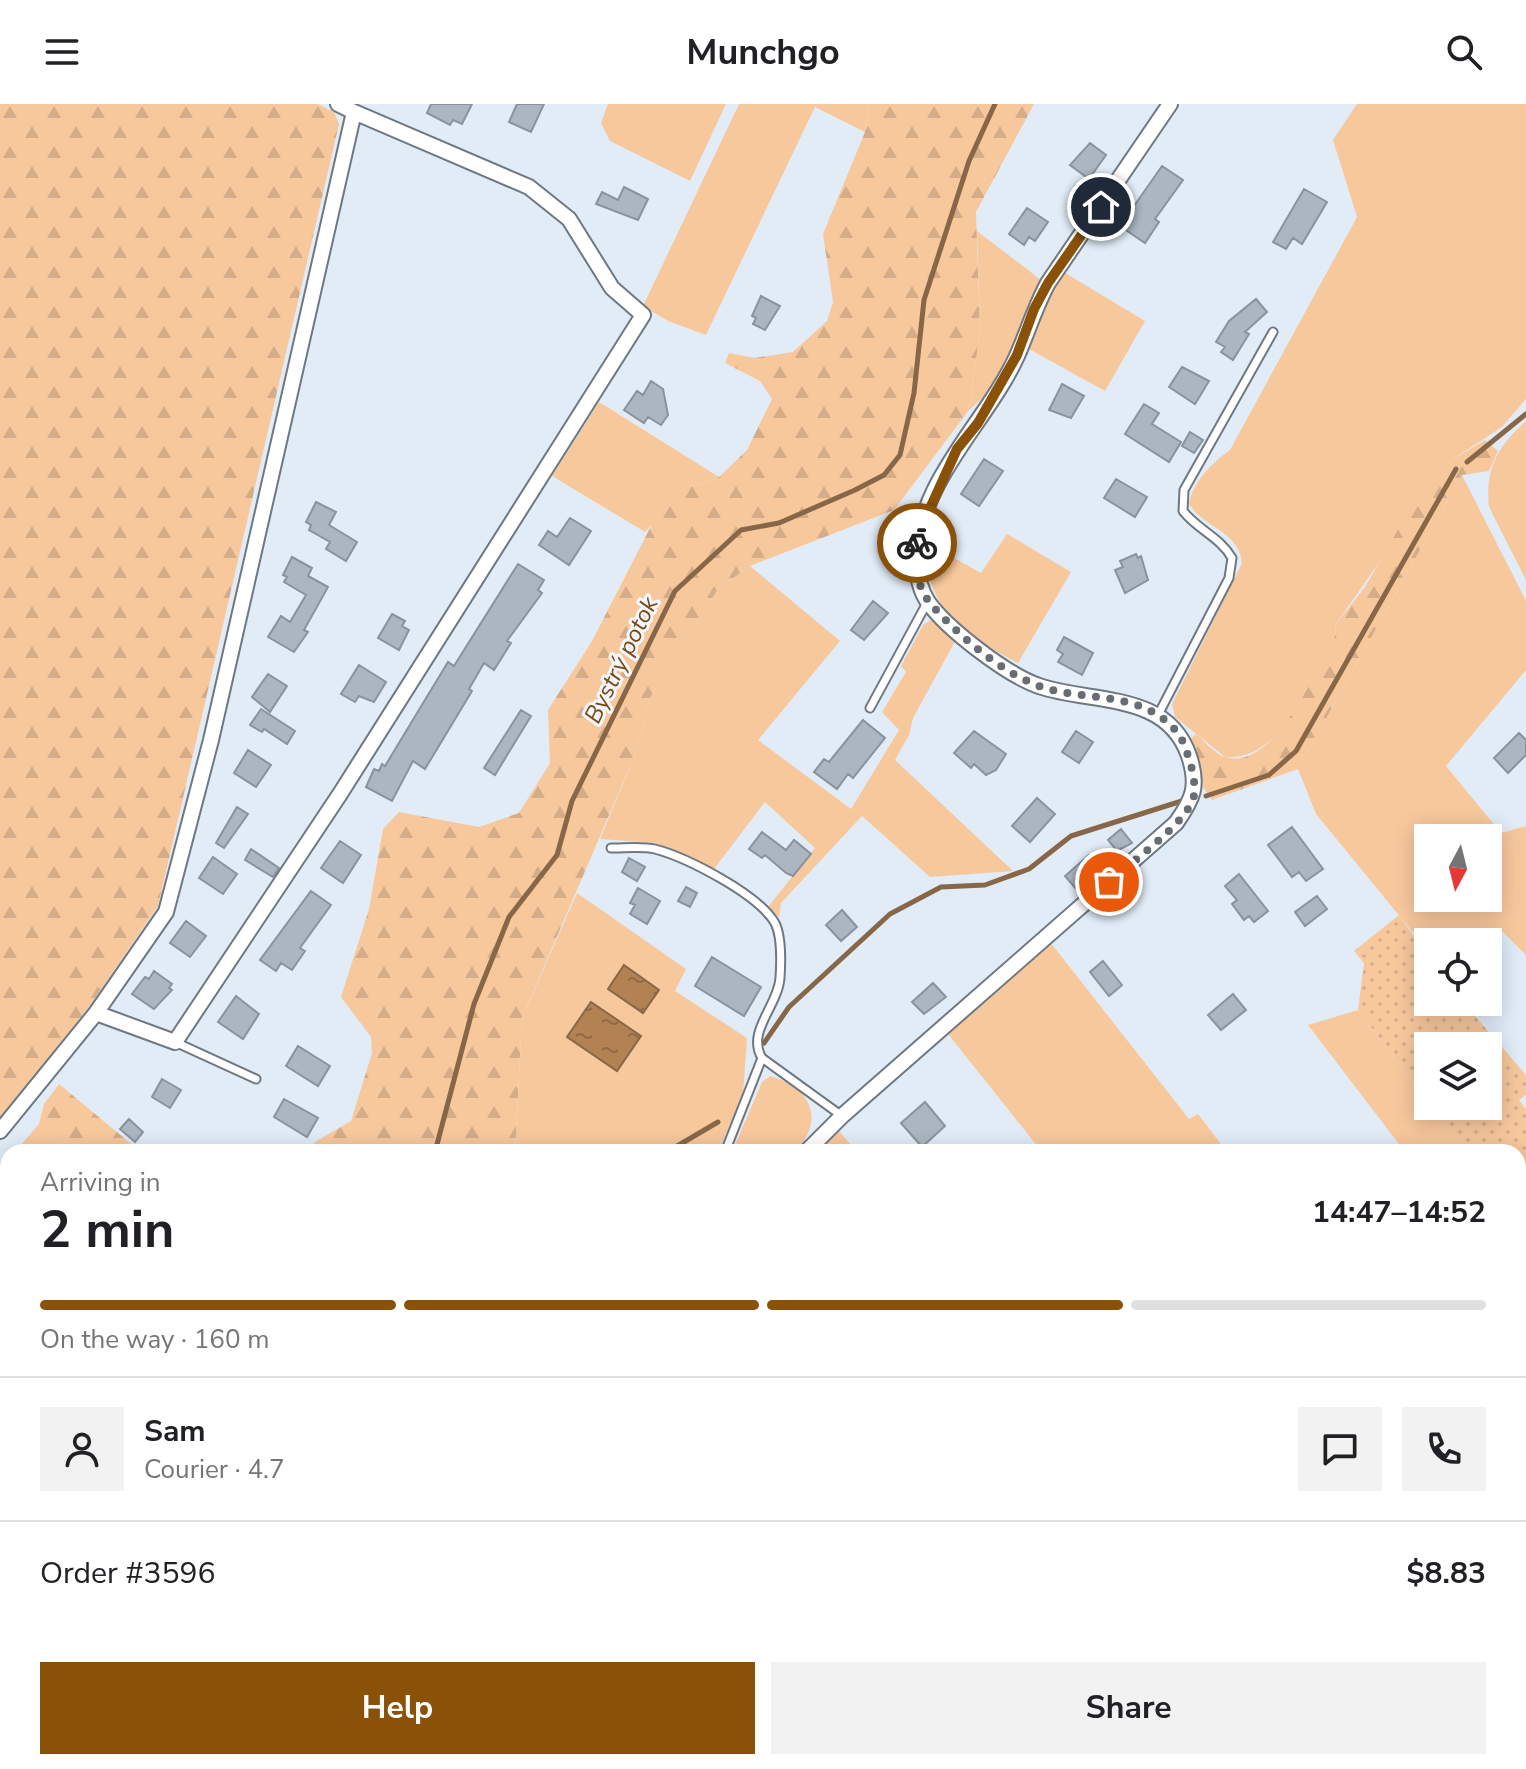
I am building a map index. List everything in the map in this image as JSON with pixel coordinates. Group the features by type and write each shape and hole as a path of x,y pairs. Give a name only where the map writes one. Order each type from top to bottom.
{"street":[{"path":"96,1013 175,1042 340,794 643,315 612,288 569,219 529,187 338,104"},
{"path":"814,1144 1176,823 1194,797 1191,764 1175,727 1158,715 1130,703 1051,690 1017,676 928,601 920,585 917,544 945,471 1017,355 1034,309 1048,283 1170,104"},
{"path":"0,1131 96,1013 166,912 232,653 354,112"}],"lane":[{"path":"1158,715 1229,578 1232,558 1223,543 1193,524 1183,511 1184,490 1273,332"},
{"path":"870,708 928,601"},
{"path":"611,848 653,849 679,859 729,884 774,922 780,977 773,1003 756,1038 762,1058 842,1116"},
{"path":"175,1042 256,1079"},
{"path":"728,1144 762,1058"}],"green space":[{"path":"0,104 318,104 334,112 339,124 158,906 89,1007 0,1121"},
{"path":"608,104 726,104 690,181 610,141 601,123"},
{"path":"739,104 869,104 865,132 815,107 706,335 668,321 643,306"},
{"path":"869,104 1034,104 976,212 980,331 969,410 894,510 750,566 718,589 650,698 637,750 522,1018 515,1144 314,1144 351,1121 372,1053 371,1037 341,997 369,909 383,829 399,812 479,827 519,813 550,763 548,710 592,641 651,526 656,506 683,490 719,477 747,450 772,399 760,381 725,363 729,353 754,358 793,352 827,321 833,302 823,234 865,132"},
{"path":"1357,104 1526,104 1526,399 1502,427 1450,461 1336,624 1335,636 1305,694 1279,732 1263,746 1245,755 1225,757 1175,717 1172,704 1242,563 1235,544 1189,504 1204,473 1230,450 1357,217 1333,140"},
{"path":"977,231 1041,280 1003,367 982,398 969,410 980,331"},
{"path":"1062,271 1145,321 1105,391 1027,348 1041,309"},
{"path":"599,402 719,477 683,490 645,532 552,476"},
{"path":"1526,421 1526,580 1489,507 1488,493 1492,469 1501,449"},
{"path":"1485,440 1498,451 1489,471 1462,475 1298,769 1212,800 1203,787 1190,739 1196,734 1225,757 1243,757 1260,749 1277,734 1317,671 1335,636 1336,624 1365,587 1423,486 1450,461"},
{"path":"1462,475 1526,601 1526,670 1446,766 1494,824 1414,824 1414,912 1502,912 1502,833 1526,826 1526,955 1502,932 1502,928 1414,928 1414,934 1316,814 1298,769"},
{"path":"1007,534 1071,572 1018,663 965,630 951,616 940,601 926,565 925,542 981,573"},
{"path":"750,566 840,641 758,740 851,809 899,730 882,712 906,672 901,666 923,625 931,620 957,638 913,718 909,735 895,760 1013,871 930,877 862,816 781,903 779,917 768,907 815,848 765,802 714,869 656,843 600,839 637,750 650,698 718,589"},
{"path":"577,893 686,969 675,991 747,1038 743,1094 721,1144 515,1144 522,1018"},
{"path":"1399,915 1414,936 1414,1016 1475,1016 1489,1032 1414,1032 1414,1083 1358,1010 1364,963 1354,951"},
{"path":"1050,942 1189,1119 1198,1114 1221,1144 1036,1144 948,1034"},
{"path":"1358,1010 1414,1083 1414,1120 1442,1120 1461,1144 1399,1144 1308,1025"},
{"path":"1502,1047 1526,1075 1526,1095 1519,1100 1526,1109 1526,1144 1461,1144 1442,1120 1502,1120"},
{"path":"770,1076 784,1081 796,1088 810,1106 810,1128 802,1144 735,1144 762,1082"},
{"path":"59,1084 131,1144 63,1144 39,1124 44,1104"},
{"path":"39,1124 63,1144 22,1144"},
{"path":"839,1131 850,1144 825,1144"}],"water":[{"path":"624,965 659,990 643,1013 608,989"},
{"path":"591,1002 641,1036 617,1071 567,1037"}],"building":[{"path":"431,104 472,104 462,124 453,120 450,125 427,113"},
{"path":"517,104 544,104 531,132 509,122"},
{"path":"1090,143 1106,155 1089,179 1070,165"},
{"path":"1162,166 1183,180 1155,219 1159,222 1145,243 1120,226"},
{"path":"624,187 648,199 638,220 596,204 602,192 618,200"},
{"path":"1304,189 1327,202 1302,244 1293,238 1286,249 1273,242"},
{"path":"1027,208 1048,222 1035,241 1029,237 1024,245 1009,234"},
{"path":"761,296 780,306 765,330 753,324 756,318 752,316"},
{"path":"1256,299 1267,312 1245,332 1249,334 1233,360 1221,352 1225,347 1216,342 1229,321"},
{"path":"1182,367 1209,381 1195,404 1169,387"},
{"path":"651,381 663,389 668,415 661,425 648,417 644,423 624,410 637,391 643,395"},
{"path":"1062,384 1084,396 1071,418 1049,410"},
{"path":"1144,404 1159,413 1152,424 1181,442 1169,462 1125,434"},
{"path":"1190,432 1203,440 1194,453 1182,446"},
{"path":"984,459 1003,471 979,506 961,494"},
{"path":"1116,479 1147,497 1135,517 1104,498"},
{"path":"316,502 336,512 329,525 357,542 346,561 326,549 330,542 309,530 311,525 306,522"},
{"path":"570,518 591,531 569,565 539,545 548,531 557,537"},
{"path":"1136,554 1138,558 1141,556 1148,580 1125,593 1115,570 1123,567 1120,561"},
{"path":"292,557 312,568 308,576 328,587 304,630 308,632 294,652 268,637 281,616 290,622 306,595 284,582 287,577 283,575"},
{"path":"518,564 544,580 538,590 542,593 507,641 511,643 494,670 484,663 469,689 472,691 425,769 413,761 392,801 366,787 374,769 379,771 382,764 385,766 448,662 454,666"},
{"path":"873,601 888,613 864,640 851,630"},
{"path":"392,614 405,621 402,626 409,630 399,650 378,638"},
{"path":"1064,637 1093,653 1082,675 1058,662 1063,654 1057,650"},
{"path":"359,665 386,682 374,702 359,696 355,702 341,694"},
{"path":"268,674 287,686 270,712 252,697"},
{"path":"261,709 295,731 287,744 264,729 262,732 250,725"},
{"path":"521,710 531,716 495,775 484,768"},
{"path":"863,720 885,738 853,778 848,774 837,789 814,772 824,759 829,762"},
{"path":"974,731 1006,754 996,770 986,775 974,764 971,768 954,753"},
{"path":"1076,731 1093,742 1079,763 1062,752"},
{"path":"1519,733 1526,740 1526,755 1508,773 1494,758"},
{"path":"248,750 271,765 256,787 234,773"},
{"path":"1037,798 1055,814 1030,842 1012,826"},
{"path":"237,807 248,814 224,848 216,843"},
{"path":"1292,827 1323,869 1306,881 1299,872 1292,877 1268,845"},
{"path":"1121,829 1132,843 1117,851 1108,840"},
{"path":"762,832 786,850 794,840 811,854 793,876 765,855 762,858 749,849"},
{"path":"340,841 361,855 343,883 321,868"},
{"path":"251,849 279,868 273,877 245,860"},
{"path":"1089,855 1099,867 1092,873 1095,876 1078,891 1065,876"},
{"path":"213,857 237,874 223,894 199,878"},
{"path":"629,858 645,867 637,881 622,872"},
{"path":"1239,874 1268,911 1254,922 1249,916 1244,920 1232,904 1237,900 1225,886"},
{"path":"686,887 697,893 690,907 678,901"},
{"path":"638,888 660,901 647,924 630,914 635,905 630,903"},
{"path":"311,891 331,905 300,948 305,951 292,970 281,963 276,971 260,960"},
{"path":"1317,896 1327,909 1305,926 1295,912"},
{"path":"842,910 857,927 841,941 826,925"},
{"path":"186,921 206,936 190,957 170,943"},
{"path":"712,957 761,987 744,1016 695,986"},
{"path":"1103,961 1122,985 1109,996 1090,972"},
{"path":"154,971 172,984 169,988 172,990 154,1009 132,994"},
{"path":"933,983 946,997 924,1014 912,1002"},
{"path":"1233,994 1246,1010 1221,1030 1208,1015"},
{"path":"236,996 259,1014 243,1039 218,1022"},
{"path":"298,1046 330,1066 318,1086 286,1066"},
{"path":"162,1079 181,1090 170,1108 152,1097"},
{"path":"284,1099 318,1118 307,1137 274,1117"},
{"path":"925,1102 945,1126 925,1144 919,1144 901,1123"},
{"path":"129,1119 143,1132 135,1142 120,1129"}],"waterway":[{"name":"Bystrý potok","path":"437,1144 474,1004 509,917 557,855 572,801 675,591 741,530 779,523 855,490 884,475 900,455 914,393 924,300 969,161 995,104"},
{"path":"1467,462 1526,414"},
{"path":"1206,796 1269,775 1296,751 1456,469"},
{"path":"764,1043 789,1007 890,914 941,887 985,885 1029,869 1071,836 1185,800"},
{"path":"681,1144 718,1122"}],"way so far":[{"path":"917,543 920,585 928,601 941,616 1017,676 1051,690 1130,703 1158,715 1175,727 1183,741 1191,764 1194,797 1176,823 1109,882"}],"route":[{"path":"917,543 945,471 957,449 997,392 1017,355 1034,309 1048,283 1101,207"}]}
